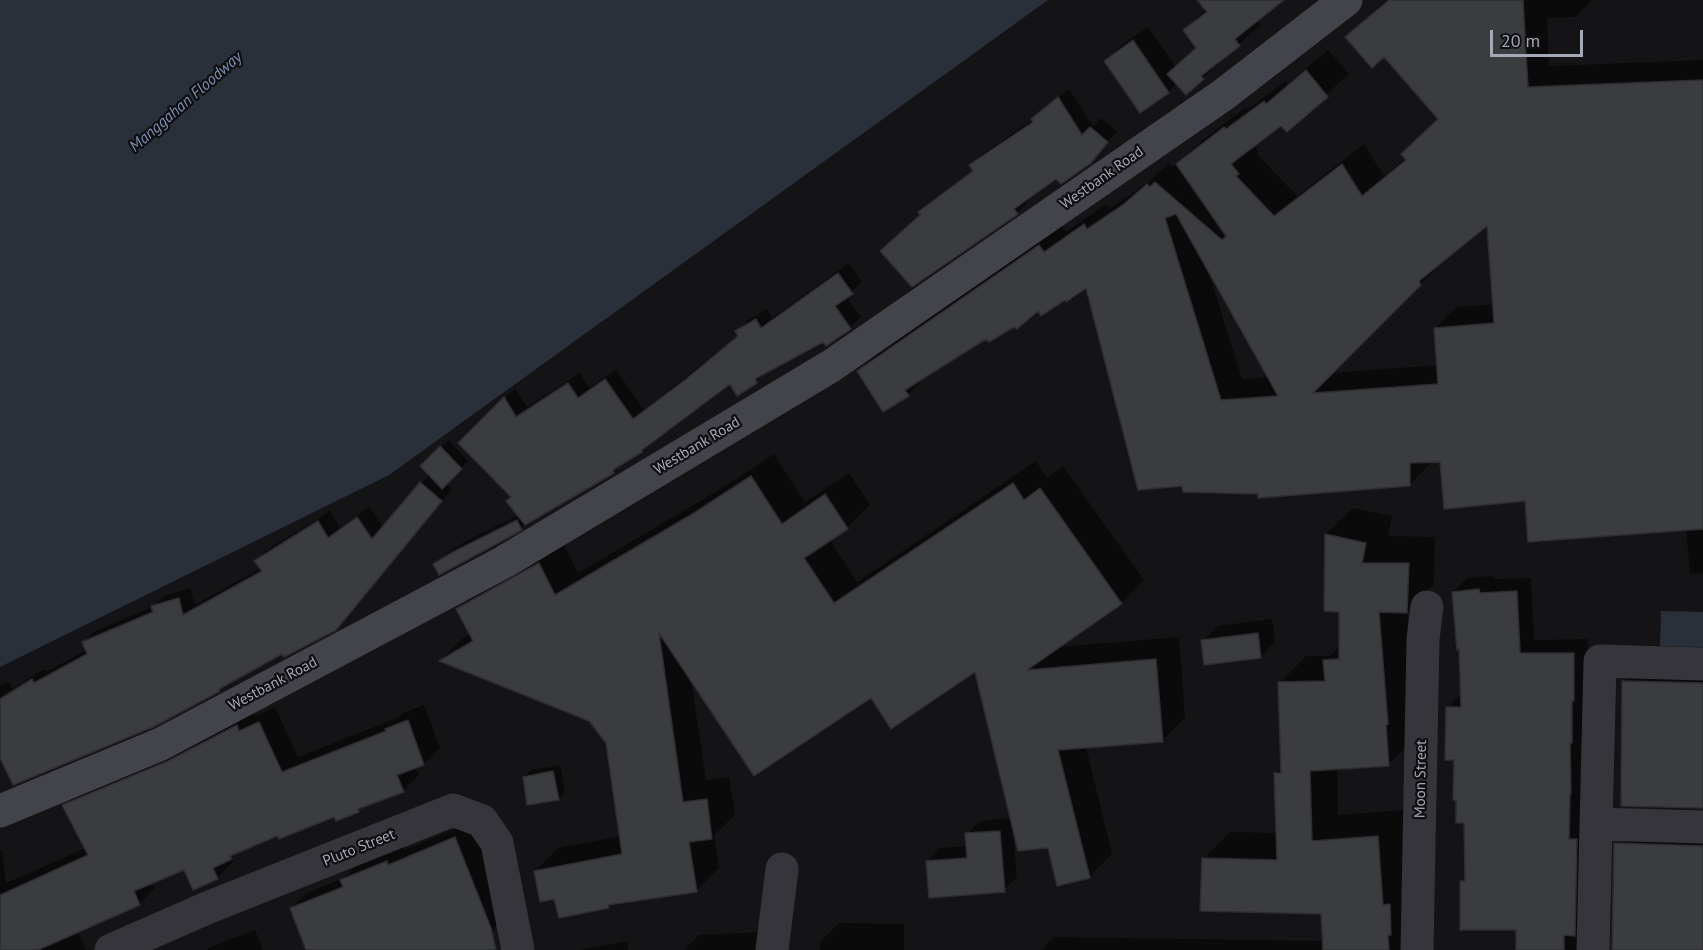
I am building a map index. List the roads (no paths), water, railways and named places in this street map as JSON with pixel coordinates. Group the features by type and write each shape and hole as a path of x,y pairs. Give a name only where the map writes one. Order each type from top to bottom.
{"street":[{"name":"Westbank Road","path":"0,811 161,744 494,567 831,366 1222,95 1346,0"},
{"name":"Moon Street","path":"1417,950 1423,639 1427,607"},
{"path":"1593,950 1600,661 1703,664"},
{"name":"Pluto Street","path":"111,950 207,908 453,810 482,821 497,843 518,950"},
{"path":"1596,824 1703,827"},
{"path":"772,950 782,869"}],"water":[{"name":"Manggahan Floodway","path":"0,0 1048,0 389,475 0,667"},
{"path":"1661,611 1703,612 1703,647 1660,646"}]}
